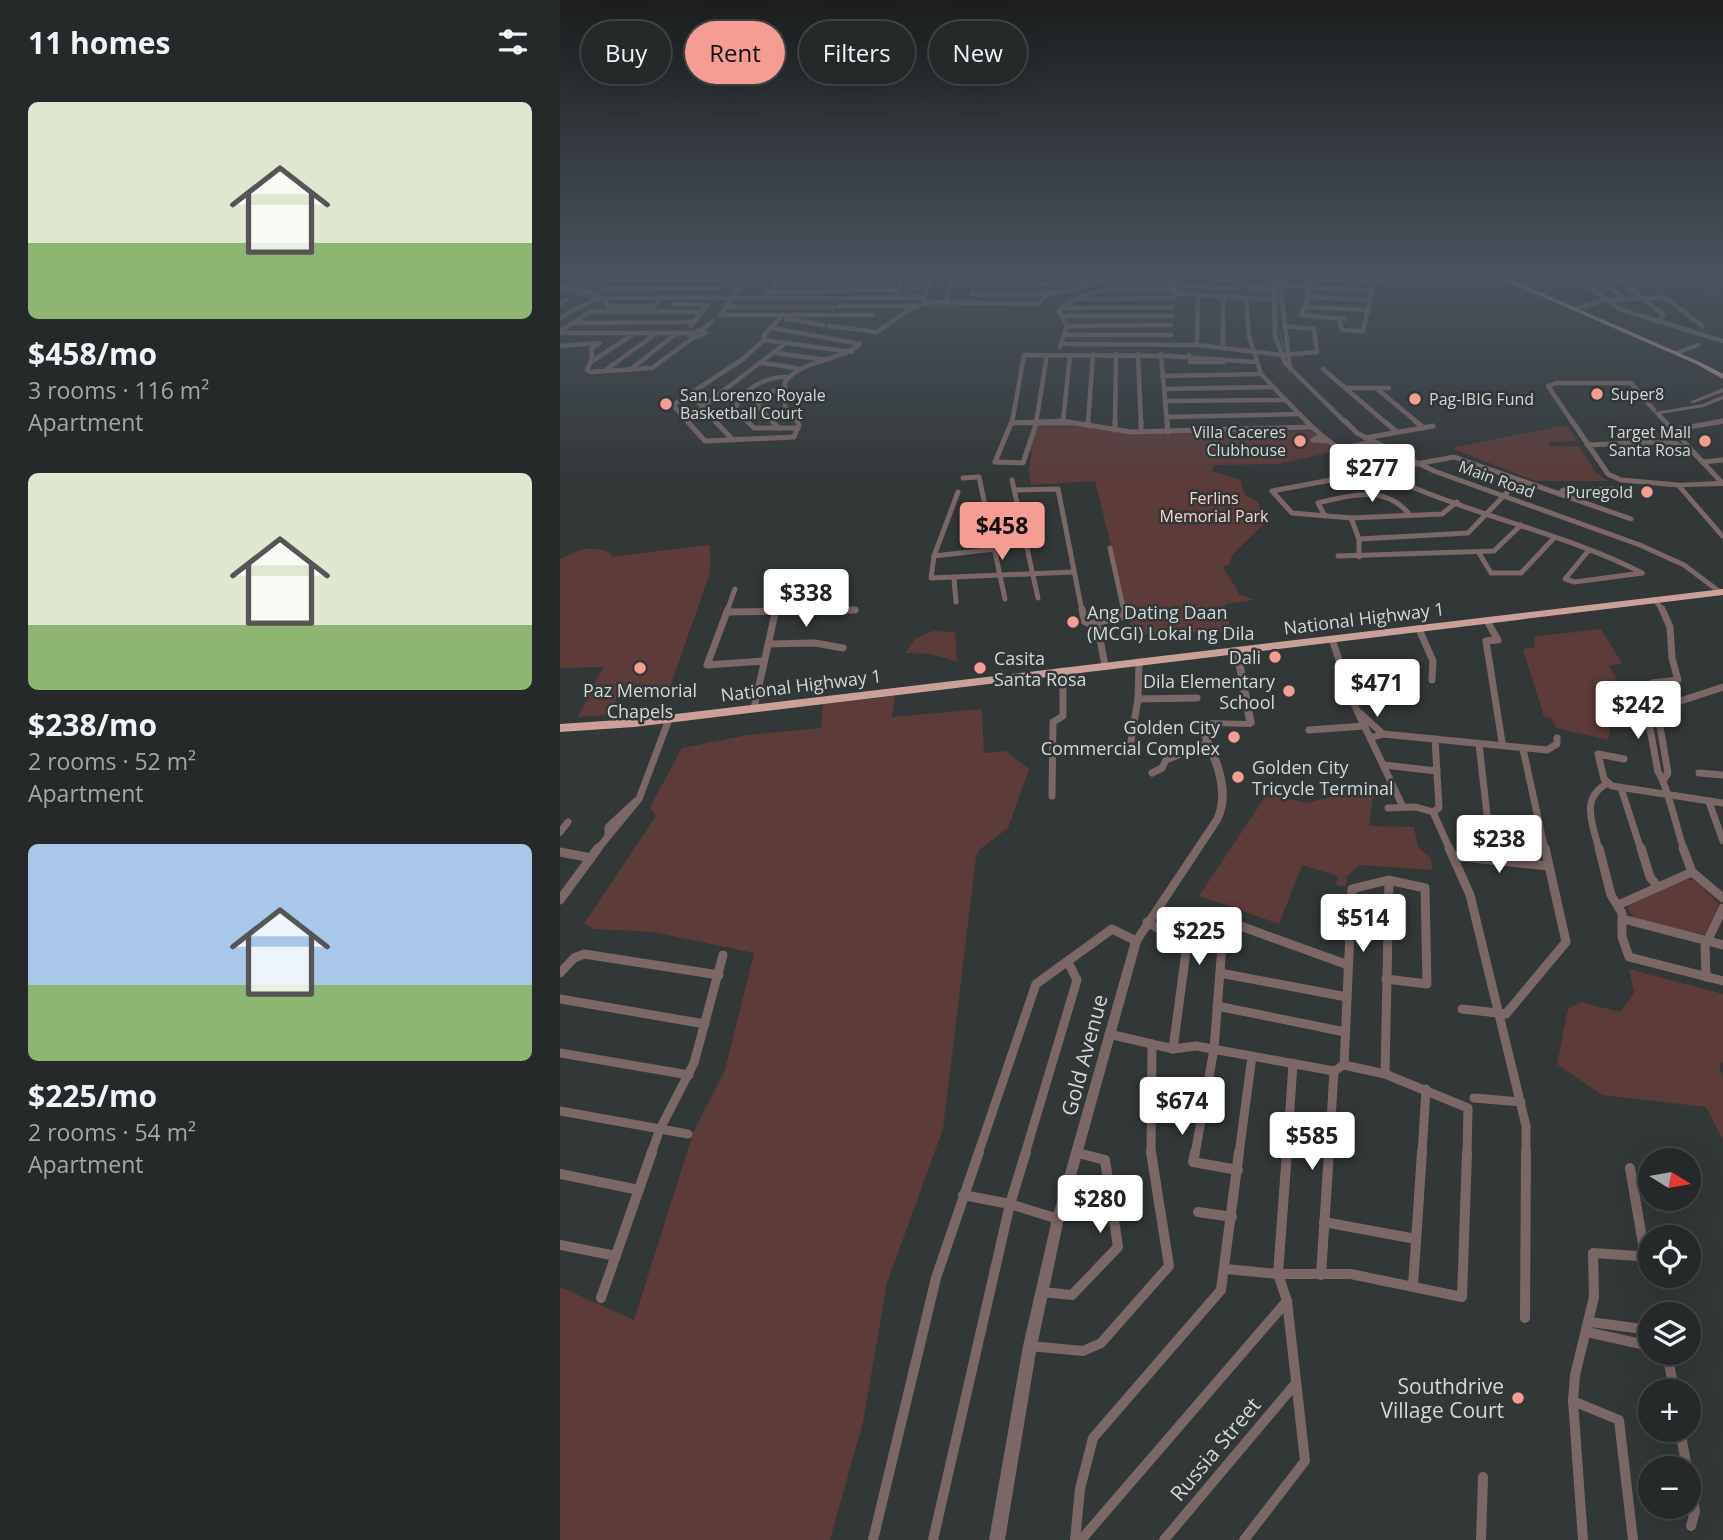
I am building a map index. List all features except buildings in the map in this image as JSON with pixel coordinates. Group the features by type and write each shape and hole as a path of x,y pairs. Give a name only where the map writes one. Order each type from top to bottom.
{"highway":[{"name":"National Highway 1","path":"560,728 669,719 1719,592"},
{"name":"National Highway 1","path":"560,735 615,729 634,723"}],"main road":[{"path":"1660,346 1723,377"}],"street":[{"path":"596,346 591,349 591,362 587,370 652,368 676,346"},
{"path":"591,362 615,346"},
{"path":"604,371 639,346"},
{"path":"630,370 661,346"},
{"path":"756,346 672,407 705,441 785,440 794,437 799,422 784,407 783,388 787,377 797,369 852,352 857,346"},
{"path":"702,407 783,346"},
{"path":"807,346 852,352"},
{"path":"1058,355 1060,346"},
{"path":"1205,346 1289,355 1315,354 1315,346"},
{"path":"1251,346 1254,362 1261,374 1321,436 1339,449 1379,471 1589,550 1642,573 1575,582 1566,579 1589,550"},
{"name":"Main Road","path":"1279,346 1290,369 1364,438 1416,464 1625,539 1678,563 1719,592"},
{"path":"1287,346 1290,369"},
{"path":"1676,353 1696,346"},
{"path":"776,353 831,360"},
{"path":"1088,425 1093,354"},
{"path":"1115,430 1116,354"},
{"path":"1139,354 1141,432"},
{"path":"1047,355 1036,422 1023,463 995,462 1012,423 1024,355 1161,354 1189,355 1190,362 1254,362"},
{"path":"1161,354 1167,432"},
{"path":"1063,421 1070,355"},
{"path":"763,363 797,369"},
{"path":"1323,369 1397,432"},
{"path":"1162,376 1261,374"},
{"path":"787,377 770,377 739,400 735,410 754,428 798,428"},
{"path":"1630,383 1721,485 1678,485 1614,478 1587,445 1548,385 1630,383"},
{"path":"1164,389 1273,387"},
{"path":"779,428 757,405 773,391 783,388"},
{"path":"1345,388 1389,388"},
{"path":"1376,388 1424,428"},
{"path":"1655,411 1699,401 1723,390"},
{"path":"691,395 733,440"},
{"path":"718,396 739,400"},
{"path":"1165,401 1286,400"},
{"path":"1655,411 1722,400"},
{"path":"1167,417 1300,414"},
{"path":"1012,423 1063,421 1141,432 1311,426"},
{"path":"1675,433 1723,421"},
{"path":"1364,438 1433,426"},
{"path":"1587,445 1674,441 1675,433"},
{"path":"1339,449 1372,442"},
{"path":"1656,442 1679,444 1721,485"},
{"path":"1457,502 1446,513 1352,518 1292,513 1272,491 1454,457 1632,519"},
{"path":"1702,462 1723,460"},
{"path":"963,478 979,477 1005,598"},
{"path":"1012,480 1038,598"},
{"path":"1359,538 1468,533 1519,480"},
{"path":"1678,485 1721,534"},
{"path":"1014,490 1058,489 1084,621 1098,628 1105,666"},
{"path":"1559,494 1563,490 1613,489"},
{"path":"958,492 934,556 931,578 1073,572"},
{"path":"1325,516 1318,503 1373,492 1399,501 1410,515"},
{"path":"1352,518 1359,538 1359,557"},
{"path":"1338,556 1479,553 1498,550 1521,526"},
{"path":"1479,553 1491,573 1521,573 1554,538"},
{"path":"1090,624 1125,616 1110,548"},
{"path":"934,556 995,549"},
{"path":"954,579 956,602"},
{"path":"735,589 707,665 764,661"},
{"path":"754,708 779,594"},
{"path":"1652,683 1678,680 1672,661 1673,628 1667,614 1655,600"},
{"path":"727,612 776,609 855,610"},
{"path":"1487,621 1498,640 1486,641 1502,742"},
{"path":"1419,629 1433,662 1432,680"},
{"path":"1332,639 1358,711 1403,807"},
{"path":"768,644 815,643 843,648"},
{"path":"1152,773 1162,768 1166,760 1207,743 1202,728 1204,724 1251,723 1237,651"},
{"path":"1130,747 1138,699 1139,662"},
{"path":"1052,796 1053,722 1063,716 1063,671"},
{"path":"1723,687 1699,698 1660,705 1653,709 1658,715 1668,773 1664,779 1667,797 1692,872 1723,898"},
{"path":"1138,699 1197,698"},
{"path":"1358,711 1383,734"},
{"path":"560,900 636,801 669,719"},
{"path":"1309,730 1365,726"},
{"path":"1370,738 1383,734 1548,750 1557,744 1557,738"},
{"path":"1388,808 1403,807 1433,812 1439,808 1435,739"},
{"name":"Gold Avenue","path":"996,1540 1030,1346 1058,1219 1078,1153 1108,1033 1136,941 1222,810 1224,790 1207,743"},
{"path":"1479,744 1492,860"},
{"path":"1462,1009 1499,1015 1511,1009 1566,942 1523,749"},
{"path":"1624,760 1598,754 1608,783 1621,789 1723,803"},
{"path":"1384,765 1437,772"},
{"path":"1699,773 1723,775"},
{"path":"1608,783 1594,790 1588,800 1589,810 1611,895 1623,919 1621,928 1629,957 1723,981"},
{"path":"1621,789 1650,877 1658,887"},
{"path":"1709,802 1723,841"},
{"path":"1433,812 1470,895 1526,1126 1525,1318"},
{"path":"560,832 568,822"},
{"path":"560,852 592,858"},
{"path":"1453,856 1549,866"},
{"path":"1618,905 1692,872"},
{"path":"1344,1065 1352,889 1369,879 1413,883 1425,888 1429,976 1427,984 1386,979"},
{"path":"1385,1074 1389,881"},
{"path":"1706,977 1704,950 1723,908"},
{"path":"1623,919 1723,945"},
{"path":"1238,1170 1193,1162 1214,1049 1224,920 1348,965"},
{"path":"1147,922 1187,944 1173,1049"},
{"path":"873,1540 936,1278 1036,984 1112,929 1136,941"},
{"path":"560,973 574,958 584,954 719,975"},
{"path":"601,1298 660,1129 689,1075 723,955"},
{"path":"933,1540 1010,1204 1073,996 1077,977 1068,962"},
{"path":"1220,973 1347,997"},
{"path":"560,999 705,1024"},
{"path":"1217,1006 1345,1032"},
{"path":"1108,1033 1173,1049 1196,1046 1334,1071 1344,1065 1385,1074 1426,1088 1468,1108 1462,1297 1351,1273 1278,1274 1226,1269"},
{"path":"1030,1346 1083,1351 1101,1343 1169,1266 1151,1160 1152,1044"},
{"path":"560,1053 689,1075"},
{"path":"1075,1540 1080,1489 1093,1438 1221,1290 1226,1269 1252,1056"},
{"path":"1244,1540 1305,1461 1287,1301 1278,1274 1293,1063"},
{"path":"1321,1275 1334,1071"},
{"path":"1413,1286 1426,1088"},
{"path":"1474,1098 1521,1102"},
{"path":"560,1111 688,1135"},
{"path":"1042,1292 1072,1295 1118,1247 1105,1160 1078,1153"},
{"path":"1583,1540 1573,1401 1575,1375 1594,1297 1593,1253 1638,1256 1644,1250 1630,1168"},
{"path":"560,1174 639,1190"},
{"path":"963,1195 1010,1204 1058,1219"},
{"path":"1198,1212 1232,1217"},
{"path":"1324,1222 1416,1239"},
{"path":"560,1245 616,1256"},
{"path":"1082,1540 1287,1301"},
{"path":"1588,1327 1638,1330"},
{"path":"1588,1327 1638,1342"},
{"name":"Russia Street","path":"1164,1540 1296,1383"},
{"path":"1573,1401 1619,1420 1633,1540"},
{"path":"1481,1540 1483,1477"},
{"path":"1691,1526 1693,1519"}],"green space":[{"name":"Ferlins Memorial Park","path":"1059,423 1130,434 1311,431 1337,451 1278,464 1215,465 1211,471 1241,480 1244,494 1258,502 1264,524 1232,555 1230,564 1223,567 1240,595 1255,600 1225,604 1231,631 1133,635 1095,481 1031,485 1029,470 1032,452 1029,451 1038,425"},
{"path":"1566,425 1577,441 1548,442 1550,446 1579,446 1596,473 1608,481 1535,481 1451,448"},
{"path":"710,546 710,573 670,687 620,692 608,715 578,717 603,667 560,668 560,559 589,549 611,553 611,557"},
{"path":"1601,629 1622,663 1609,666 1629,701 1615,703 1608,740 1556,728 1551,718 1544,717 1523,649 1535,647 1534,637"},
{"path":"933,631 955,632 957,662 931,654 905,653 915,639"},
{"path":"895,696 892,717 982,709 984,753 1005,751 1029,769 1008,828 979,850 976,858 943,1129 887,1283 863,1422 830,1540 560,1540 560,1287 634,1320 693,1133 725,1070 754,953 653,932 594,929 584,924 656,816 650,807 682,748 747,735 821,728 823,704"},
{"path":"1366,788 1373,795 1369,826 1414,827 1418,847 1431,858 1432,870 1360,865 1347,876 1346,886 1336,885 1338,876 1302,865 1279,924 1199,896 1267,794 1306,803"},
{"path":"1688,879 1695,881 1719,904 1705,935 1635,919 1627,908 1629,904"},
{"path":"1629,969 1723,994 1723,1062 1719,1065 1723,1077 1723,1140 1706,1107 1602,1095 1557,1064 1568,1009 1581,1002 1620,1012 1634,993"}],"waterway":[{"path":"1283,346 1284,350"}],"place":[{"name":"Super8","path":"1597,394"},
{"name":"Pag-IBIG Fund","path":"1415,399"},
{"name":"San Lorenzo Royale Basketball Court","path":"666,404"},
{"name":"Villa Caceres Clubhouse","path":"1300,441"},
{"name":"Target Mall Santa Rosa","path":"1705,441"},
{"name":"Puregold","path":"1647,492"},
{"name":"Ang Dating Daan (MCGI) Lokal ng Dila","path":"1073,622"},
{"name":"Dali","path":"1275,657"},
{"name":"Paz Memorial Chapels","path":"640,668"},
{"name":"Casita Santa Rosa","path":"980,668"},
{"name":"Dila Elementary School","path":"1289,691"},
{"name":"Golden City Commercial Complex","path":"1234,737"},
{"name":"Golden City Tricycle Terminal","path":"1238,777"},
{"name":"Southdrive Village Court","path":"1518,1398"}]}
